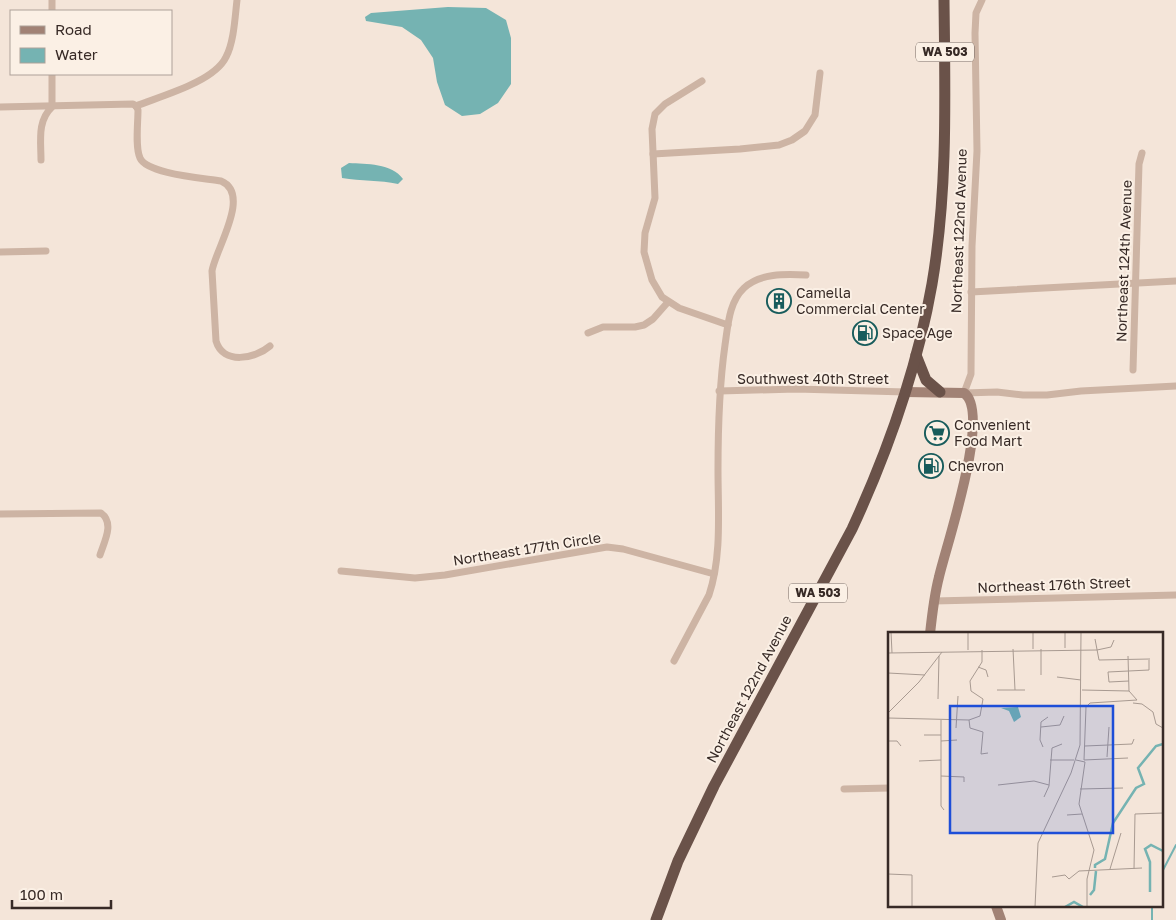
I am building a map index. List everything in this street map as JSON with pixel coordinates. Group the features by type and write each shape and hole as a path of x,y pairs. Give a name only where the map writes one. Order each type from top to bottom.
{"highway":[{"name":"Northeast 122nd Avenue","path":"656,920 678,861 714,786 852,529 871,487 906,392 932,282 942,204 945,153 944,0"},
{"path":"916,356 926,380 940,392"}],"main road":[{"path":"906,392 964,393 969,397 972,405 971,451 944,556 934,601 930,632"},
{"path":"997,908 1001,920"}],"street":[{"path":"0,107 133,104 136,106 199,81 216,71 227,57 230,49 237,0"},
{"name":"Northeast 122nd Avenue","path":"964,393 971,374 972,246 977,151 975,33 976,13 982,0"},
{"path":"654,154 713,152 765,147 779,145 799,137 815,115 820,73"},
{"path":"52,75 52,107"},
{"path":"702,81 665,104 655,114 652,129 655,198 645,233 644,252 656,289 668,302 679,308 728,325"},
{"path":"136,106 138,110 139,154 144,164 158,170 221,181 229,186 233,193 234,202 228,225 212,272 216,341 219,349 228,356 248,356 263,352 270,346"},
{"path":"41,160 40,124 46,112 52,107"},
{"name":"Northeast 124th Avenue","path":"1133,370 1139,164 1142,153"},
{"path":"0,252 46,251"},
{"path":"674,661 708,595 714,574 718,539 719,392 728,325 736,300 750,283 771,276 806,275"},
{"path":"972,292 1176,281"},
{"path":"588,332 604,327 635,327 644,325 653,319 668,302"},
{"path":"964,393 997,392 1047,395 1081,391 1176,386"},
{"name":"Southwest 40th Street","path":"719,392 796,389 906,392"},
{"path":"0,514 101,513 106,516 109,527 100,555"},
{"name":"Northeast 177th Circle","path":"340,571 415,578 445,575 606,547 623,548 714,574"},
{"name":"Northeast 176th Street","path":"934,601 1176,595"},
{"path":"844,789 888,788"}],"water":[{"path":"448,7 486,8 506,20 511,38 511,84 498,103 480,114 462,116 445,105 437,82 433,58 421,40 402,27 366,21 365,17 371,13"},
{"path":"349,163 386,167 403,179 398,184 342,178 341,168"}],"waterway":[{"path":"1164,868 1176,845"},
{"path":"1152,908 1152,920"}],"place":[{"name":"Camella Commercial Center","path":"779,301"},
{"name":"Space Age","path":"865,333"},
{"name":"Convenient Food Mart","path":"937,433"},
{"name":"Chevron","path":"931,466"}]}
